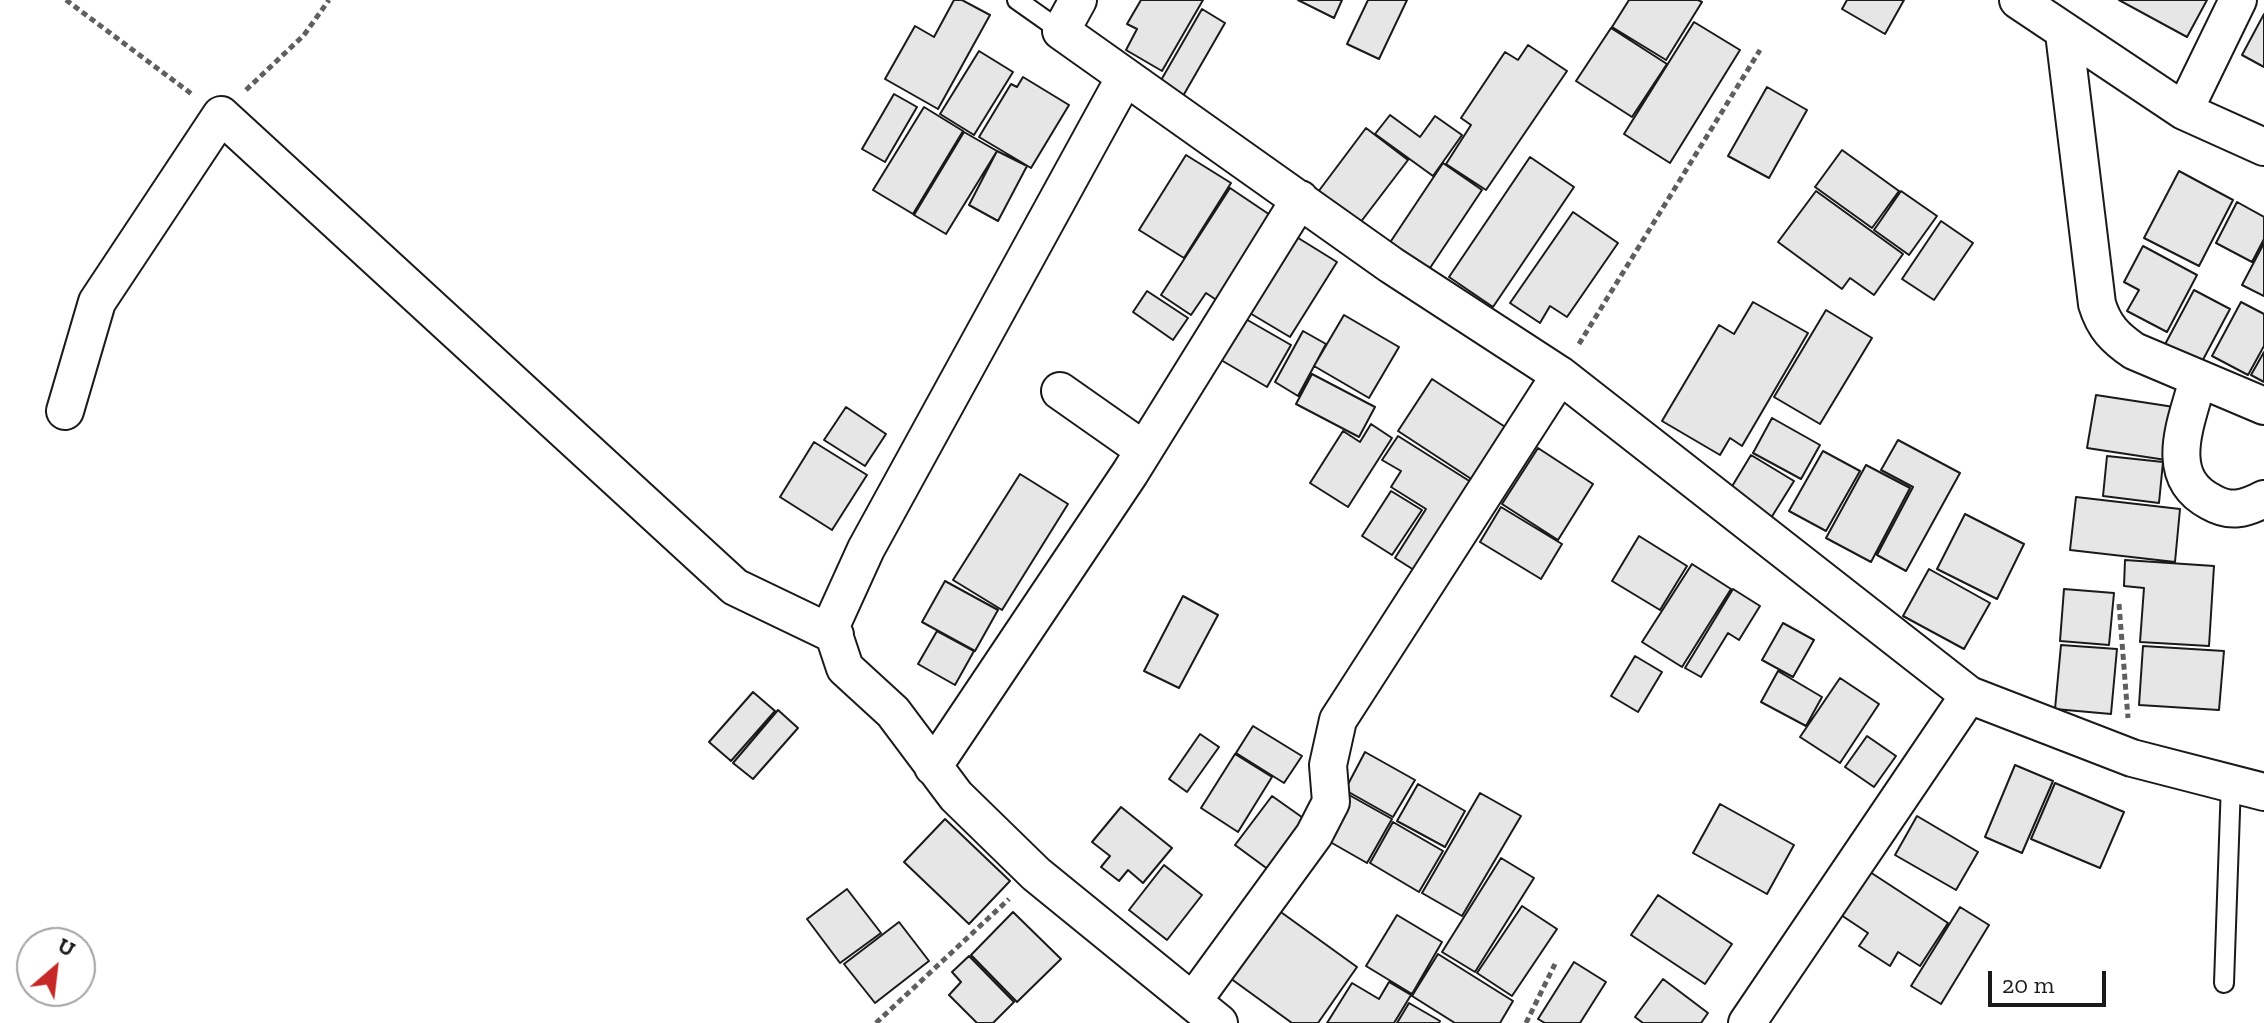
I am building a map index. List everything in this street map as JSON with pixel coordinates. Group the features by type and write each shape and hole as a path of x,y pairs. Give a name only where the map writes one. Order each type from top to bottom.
{"street":[{"path":"1078,0 1061,31 1391,265 1560,375 1969,695 2132,758 2248,787"},
{"path":"2018,0 2184,111 2264,147"},
{"path":"2184,111 2238,0"},
{"path":"2064,33 2097,304 2103,323 2116,338 2134,351 2264,406"},
{"path":"1125,77 866,549 831,626 845,668 893,712 956,796 1036,874 1206,1012 1331,802 1328,765 1338,720 1560,375"},
{"path":"65,411 97,302 221,115 735,587 835,635"},
{"path":"933,767 1144,450 1300,199"},
{"path":"2198,379 2179,455 2184,479 2200,496 2222,509 2246,508 2264,499"},
{"path":"1060,391 1144,450"},
{"path":"1747,1023 1969,695"}],"lane":[{"path":"1017,0 1061,31"},
{"path":"2224,983 2248,787"}],"path":[{"path":"66,0 221,115 304,35 329,0"},
{"path":"1560,375 1760,50"},
{"path":"2119,604 2132,758"},
{"path":"876,1023 1036,874"},
{"path":"1526,1023 1555,964"}],"building":[{"path":"954,0 962,0 990,15 938,109 885,79 915,26 934,37"},
{"path":"1141,0 1203,0 1162,71 1126,50 1137,29 1127,24"},
{"path":"1298,0 1342,0 1334,18"},
{"path":"1368,0 1407,0 1379,59 1347,44"},
{"path":"1629,0 1702,2 1666,60 1612,27"},
{"path":"1847,0 1904,0 1885,34 1842,9"},
{"path":"2119,0 2207,0 2187,37"},
{"path":"1202,9 1225,23 1183,96 1160,82"},
{"path":"2264,14 2264,67 2242,55"},
{"path":"1694,22 1740,50 1670,163 1624,134"},
{"path":"1611,28 1667,64 1632,117 1576,81"},
{"path":"1528,45 1567,71 1486,190 1446,164 1471,125 1461,118 1505,52 1518,60"},
{"path":"979,51 1013,72 974,135 940,114"},
{"path":"1023,77 1069,105 1031,168 979,137 1011,84 1017,87"},
{"path":"1767,87 1807,110 1769,178 1728,156"},
{"path":"894,94 917,107 885,162 862,149"},
{"path":"924,107 963,131 913,214 873,190"},
{"path":"1390,115 1420,137 1435,116 1462,135 1433,176 1375,134"},
{"path":"1366,128 1408,160 1360,223 1318,192"},
{"path":"964,132 997,151 946,234 914,215"},
{"path":"1842,150 1899,191 1872,228 1815,187"},
{"path":"997,151 1027,166 998,221 969,205"},
{"path":"1186,155 1231,183 1184,258 1139,230"},
{"path":"1530,157 1574,187 1493,307 1449,277"},
{"path":"1443,163 1482,190 1428,271 1389,244"},
{"path":"2179,171 2233,200 2199,266 2144,238"},
{"path":"1230,188 1282,223 1227,307 1206,293 1191,315 1161,295"},
{"path":"1816,191 1903,254 1874,295 1850,278 1842,289 1778,242"},
{"path":"1901,191 1937,216 1909,255 1874,230"},
{"path":"2237,202 2264,217 2264,239 2252,262 2216,243"},
{"path":"1573,212 1618,243 1567,317 1550,306 1540,323 1510,303"},
{"path":"1941,221 1973,243 1934,300 1902,279"},
{"path":"1295,236 1337,262 1290,337 1248,312"},
{"path":"2264,243 2264,296 2242,285"},
{"path":"2143,246 2197,275 2167,332 2127,311 2139,290 2124,282"},
{"path":"2194,290 2230,309 2198,369 2162,350"},
{"path":"1147,291 1188,318 1173,340 1133,312"},
{"path":"1753,302 1808,333 1742,446 1730,438 1720,455 1662,421 1719,325 1734,334"},
{"path":"2241,302 2264,314 2264,346 2248,375 2212,356"},
{"path":"1826,310 1872,338 1820,424 1774,397"},
{"path":"1344,315 1399,347 1369,398 1314,366"},
{"path":"1244,318 1291,345 1267,387 1221,360"},
{"path":"1303,331 1326,344 1298,396 1275,382"},
{"path":"2264,352 2264,382 2251,375"},
{"path":"1312,374 1375,407 1359,437 1296,404"},
{"path":"1432,379 1519,436 1485,488 1398,431"},
{"path":"2096,395 2174,407 2166,460 2087,448"},
{"path":"846,407 886,434 865,466 824,440"},
{"path":"1772,418 1820,445 1801,479 1753,453"},
{"path":"1371,424 1392,438 1348,507 1310,483 1343,431 1360,442"},
{"path":"1398,436 1482,489 1425,577 1395,558 1426,509 1391,487 1401,471 1382,460"},
{"path":"1898,440 1960,473 1906,571 1877,555 1913,487 1881,470"},
{"path":"814,442 867,475 832,530 780,497"},
{"path":"1538,448 1593,484 1558,540 1502,504"},
{"path":"1823,451 1860,471 1826,531 1789,511"},
{"path":"1751,455 1794,481 1771,518 1728,493"},
{"path":"2107,456 2163,462 2159,503 2103,496"},
{"path":"1866,465 1910,488 1871,562 1826,538"},
{"path":"1020,474 1068,504 1002,610 953,580"},
{"path":"1391,491 1422,510 1392,555 1362,536"},
{"path":"2076,497 2180,509 2175,562 2070,550"},
{"path":"1501,507 1562,544 1541,579 1480,542"},
{"path":"1965,514 2024,544 1997,599 1937,569"},
{"path":"1639,536 1687,566 1660,610 1612,581"},
{"path":"2125,560 2214,566 2209,646 2140,642 2144,588 2124,586"},
{"path":"1692,564 1731,589 1682,667 1642,642"},
{"path":"1929,569 1990,603 1964,649 1903,616"},
{"path":"945,581 998,610 975,651 922,622"},
{"path":"1733,589 1760,606 1739,640 1728,633 1701,677 1685,668"},
{"path":"2064,589 2114,593 2109,645 2060,641"},
{"path":"1183,596 1218,615 1179,688 1144,671"},
{"path":"1783,623 1814,640 1793,677 1762,660"},
{"path":"937,631 974,651 955,685 918,664"},
{"path":"2061,645 2117,649 2111,714 2055,709"},
{"path":"2143,646 2224,651 2219,710 2139,705"},
{"path":"1635,656 1662,672 1638,712 1611,696"},
{"path":"1778,671 1822,697 1806,726 1761,702"},
{"path":"1840,678 1879,704 1840,763 1800,737"},
{"path":"753,692 775,711 731,761 709,742"},
{"path":"778,710 798,728 753,779 733,763"},
{"path":"1253,726 1302,756 1284,783 1236,753"},
{"path":"1200,734 1219,747 1187,792 1169,779"},
{"path":"1867,736 1896,756 1874,787 1845,767"},
{"path":"1365,752 1415,780 1393,817 1345,790"},
{"path":"1235,754 1272,777 1238,832 1201,808"},
{"path":"2015,765 2053,781 2022,853 1985,837"},
{"path":"2055,783 2124,812 2100,868 2031,839"},
{"path":"1418,784 1465,811 1445,847 1397,821"},
{"path":"1342,791 1392,819 1367,863 1318,835"},
{"path":"1480,793 1521,816 1462,916 1422,893"},
{"path":"1272,796 1306,820 1269,870 1235,845"},
{"path":"1720,804 1794,845 1767,894 1693,853"},
{"path":"1121,807 1172,848 1143,883 1128,870 1119,881 1101,867 1110,856 1092,842"},
{"path":"1917,816 1978,852 1956,890 1895,855"},
{"path":"945,819 1010,881 969,924 904,862"},
{"path":"1393,822 1443,851 1419,892 1370,863"},
{"path":"1501,858 1534,878 1475,972 1442,952"},
{"path":"1164,865 1202,895 1167,940 1129,910"},
{"path":"1870,872 1948,923 1920,966 1898,952 1890,966 1859,946 1868,933 1841,915"},
{"path":"847,889 881,933 840,963 807,919"},
{"path":"1658,895 1732,944 1705,984 1631,935"},
{"path":"1522,906 1557,929 1512,996 1477,973"},
{"path":"1960,907 1989,925 1941,1004 1911,986"},
{"path":"1278,910 1357,967 1318,1023 1292,1023 1230,978"},
{"path":"1013,912 1061,959 1017,1002 971,955"},
{"path":"1397,915 1442,942 1412,994 1366,966"},
{"path":"899,922 929,961 875,1003 844,964"},
{"path":"1438,954 1513,1001 1500,1023 1455,1023 1412,996"},
{"path":"969,956 1014,1002 993,1023 977,1023 949,995 961,982 952,972"},
{"path":"1574,962 1606,982 1580,1023 1545,1023 1538,1019"},
{"path":"1663,979 1708,1013 1701,1023 1643,1023 1635,1017"},
{"path":"1389,982 1411,995 1394,1023 1327,1023 1352,983 1379,999"},
{"path":"1409,1003 1440,1021 1439,1023 1397,1023"}]}
